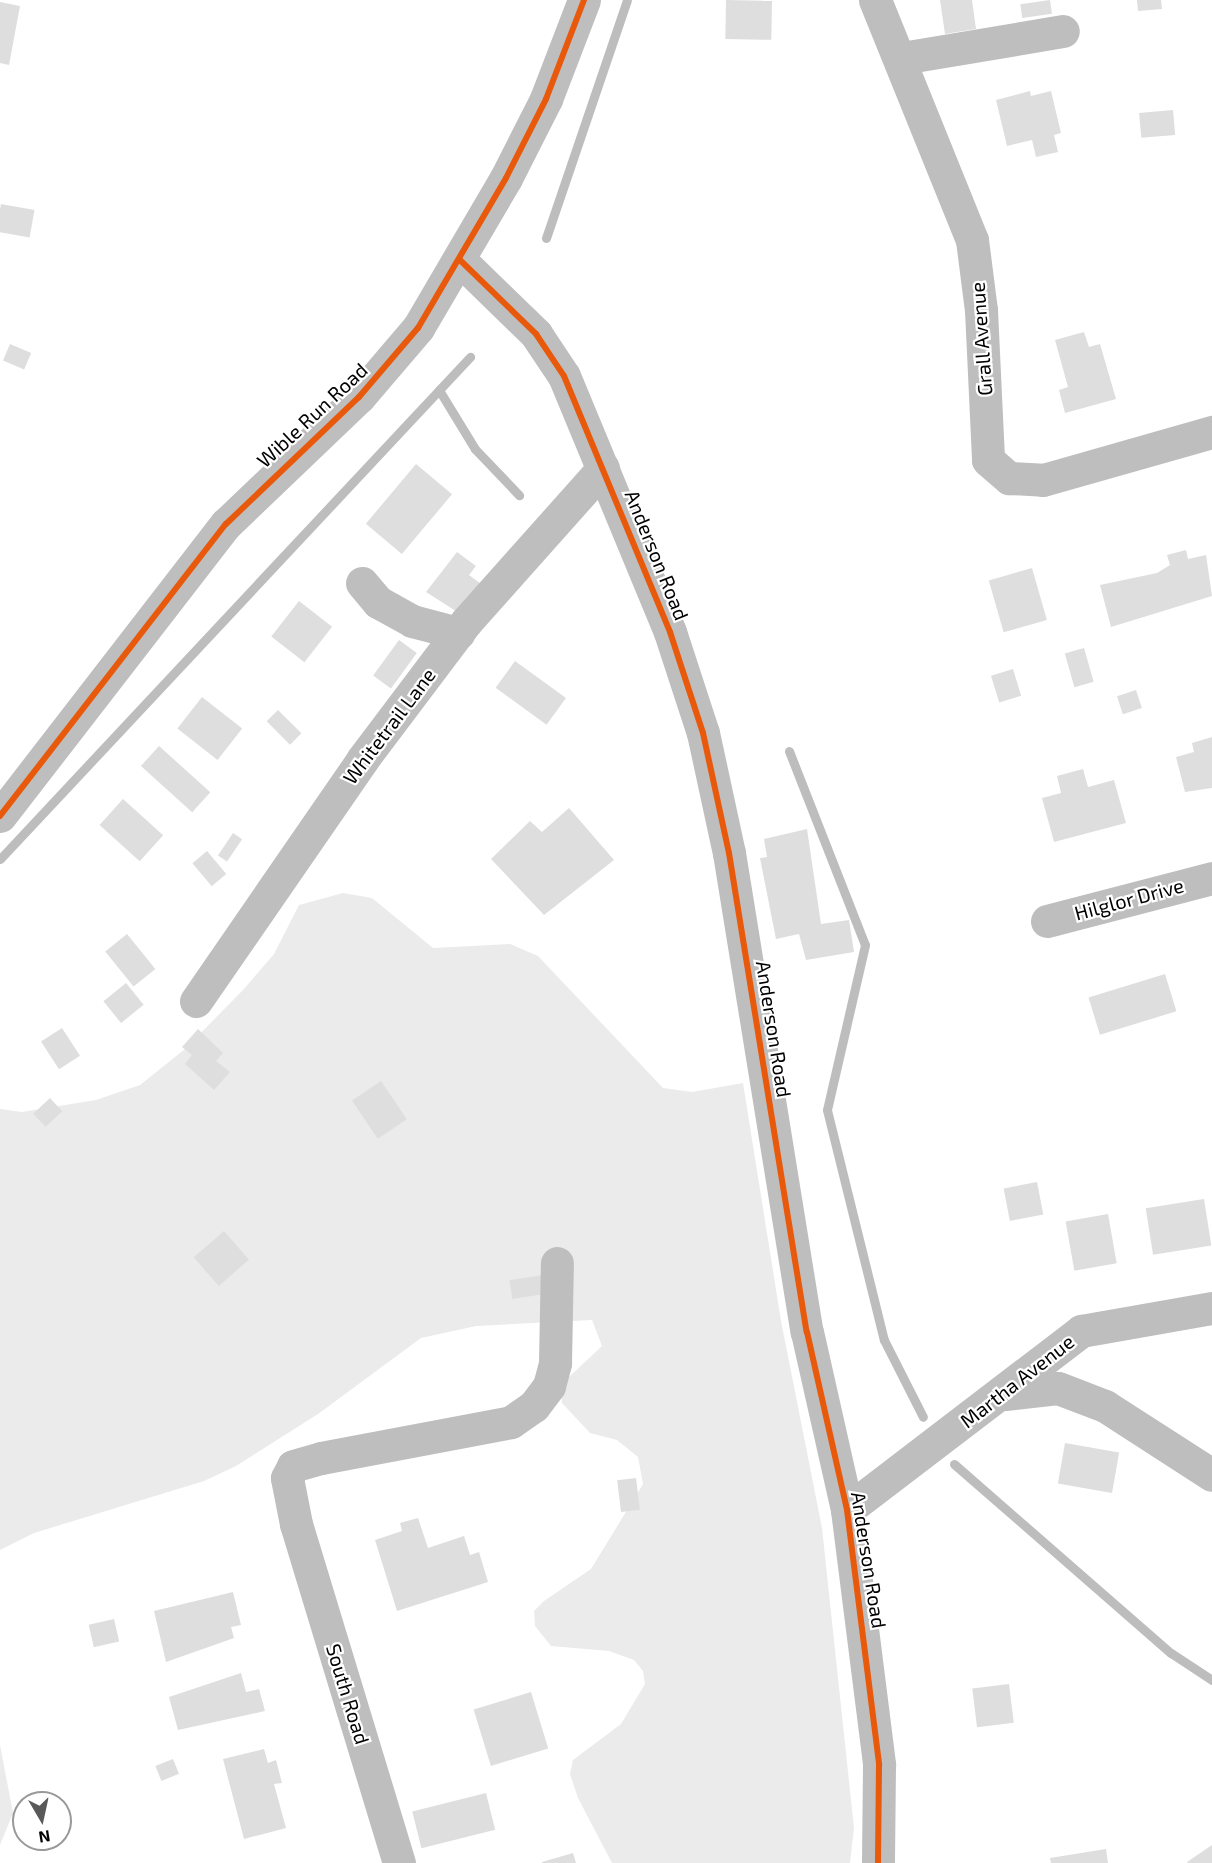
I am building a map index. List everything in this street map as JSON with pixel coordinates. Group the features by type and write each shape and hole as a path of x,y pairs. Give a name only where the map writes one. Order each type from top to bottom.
{"street":[{"name":"Wible Run Road","path":"0,816 226,524 390,362 461,261 546,99 584,0"},
{"name":"Grall Avenue","path":"875,0 902,58 972,240 981,310 988,460 1009,478 1043,480 1212,432"},
{"path":"902,58 1063,31"},
{"name":"Anderson Road","path":"461,261 536,334 564,376 670,632 703,733 729,853 807,1332 847,1510 879,1765 878,1863"},
{"name":"Whitetrail Lane","path":"196,1002 362,760 458,633 603,468"},
{"path":"362,583 378,602 412,621 458,633"},
{"name":"Hilglor Drive","path":"1047,921 1212,878"},
{"name":"South Road","path":"399,1863 296,1524 287,1478 293,1466 512,1422 534,1406 549,1386 555,1363 557,1263"},
{"name":"Martha Avenue","path":"847,1510 1005,1394 1081,1331 1212,1308"},
{"path":"1005,1394 1058,1388 1105,1406 1212,1475"}],"shaded area":[{"path":"343,893 372,898 433,948 510,944 538,956 663,1088 692,1092 743,1083 781,1321 822,1528 854,1828 850,1863 612,1863 578,1798 570,1774 573,1760 621,1724 645,1684 643,1671 634,1660 609,1651 551,1646 535,1626 534,1611 544,1601 591,1569 643,1484 638,1457 617,1440 590,1433 562,1403 561,1389 569,1377 602,1346 592,1320 476,1326 421,1338 318,1414 236,1466 204,1481 34,1533 0,1550 0,1109 22,1112 96,1100 140,1085 185,1049 243,990 274,954 299,905"},
{"path":"0,1745 12,1815 0,1845"}],"building":[{"path":"726,0 772,1 771,40 725,39"},
{"path":"940,0 972,0 976,29 945,34"},
{"path":"1050,0 1052,14 1022,18 1020,4"},
{"path":"1137,0 1161,0 1162,9 1138,11"},
{"path":"0,2 20,6 9,65 0,63"},
{"path":"1030,91 1031,96 1051,91 1061,133 1054,135 1058,152 1036,157 1032,140 1007,146 996,100"},
{"path":"1173,110 1175,135 1141,138 1139,113"},
{"path":"1,204 34,210 30,237 0,232"},
{"path":"1084,332 1089,347 1100,344 1116,399 1065,413 1059,390 1068,387 1055,340"},
{"path":"10,344 31,353 24,370 3,361"},
{"path":"416,464 452,494 402,554 366,524"},
{"path":"1186,550 1188,559 1206,555 1212,596 1111,627 1100,585 1157,573 1170,565 1167,555"},
{"path":"457,552 476,566 469,575 484,586 462,615 426,592"},
{"path":"1032,568 1047,620 1004,632 989,580"},
{"path":"299,601 332,627 304,662 271,636"},
{"path":"399,640 417,653 391,689 373,676"},
{"path":"1084,648 1094,682 1074,687 1065,654"},
{"path":"515,661 566,698 547,725 496,688"},
{"path":"1013,669 1021,696 999,703 991,676"},
{"path":"1136,690 1142,708 1123,714 1117,696"},
{"path":"202,697 242,728 218,760 177,729"},
{"path":"278,710 301,733 290,745 267,721"},
{"path":"1212,737 1212,788 1185,792 1176,757 1194,752 1192,743"},
{"path":"159,746 210,792 192,812 141,766"},
{"path":"1083,769 1088,787 1114,780 1126,823 1054,842 1042,798 1061,793 1057,776"},
{"path":"123,799 163,835 140,861 100,825"},
{"path":"569,808 614,860 544,915 491,859 530,821 542,832"},
{"path":"807,829 821,924 849,920 854,952 806,960 799,934 776,939 760,858 767,857 764,839"},
{"path":"233,833 242,839 227,862 218,855"},
{"path":"207,851 226,874 212,886 192,863"},
{"path":"127,934 155,969 134,987 105,952"},
{"path":"1165,974 1176,1011 1100,1035 1088,997"},
{"path":"126,983 144,1005 121,1023 103,1001"},
{"path":"62,1028 80,1056 59,1069 41,1042"},
{"path":"198,1029 223,1053 216,1061 230,1072 214,1090 185,1064 192,1055 182,1047"},
{"path":"381,1081 407,1119 378,1139 352,1101"},
{"path":"50,1098 62,1111 45,1127 33,1114"},
{"path":"1037,1182 1043,1214 1010,1221 1004,1188"},
{"path":"1204,1199 1211,1245 1153,1255 1146,1208"},
{"path":"1108,1214 1117,1263 1074,1271 1066,1221"},
{"path":"224,1231 249,1260 219,1286 194,1257"},
{"path":"549,1274 552,1293 512,1299 509,1280"},
{"path":"1065,1443 1119,1453 1112,1493 1058,1483"},
{"path":"636,1478 640,1510 621,1512 617,1480"},
{"path":"418,1518 428,1548 464,1536 470,1555 479,1552 488,1582 397,1611 375,1540 402,1531 400,1523"},
{"path":"233,1592 241,1625 231,1627 234,1638 166,1662 154,1611"},
{"path":"114,1619 119,1641 94,1647 89,1625"},
{"path":"241,1673 246,1692 259,1689 265,1711 178,1730 169,1697"},
{"path":"1009,1684 1014,1723 977,1727 972,1689"},
{"path":"531,1692 548,1748 491,1766 474,1710"},
{"path":"264,1749 268,1763 276,1760 282,1783 274,1784 286,1828 244,1839 223,1759"},
{"path":"173,1759 179,1774 161,1781 155,1766"},
{"path":"486,1793 495,1830 421,1848 412,1811"},
{"path":"1212,1845 1212,1863 1187,1862"},
{"path":"1106,1849 1108,1863 1051,1863 1050,1858"},
{"path":"573,1853 576,1863 542,1863 542,1862"}],"waterway":[{"path":"546,238 627,0"},
{"path":"0,859 470,357"},
{"path":"439,390 475,449 519,495"},
{"path":"789,751 865,945 827,1110 884,1340 923,1417"},
{"path":"954,1464 1171,1653 1212,1680"}],"cycle path":[{"path":"0,816 226,524 359,397 418,328 506,178 546,99 584,0"},
{"path":"461,261 536,334 564,376 670,632 703,733 729,853 807,1332 847,1510 879,1765 878,1863"}]}
